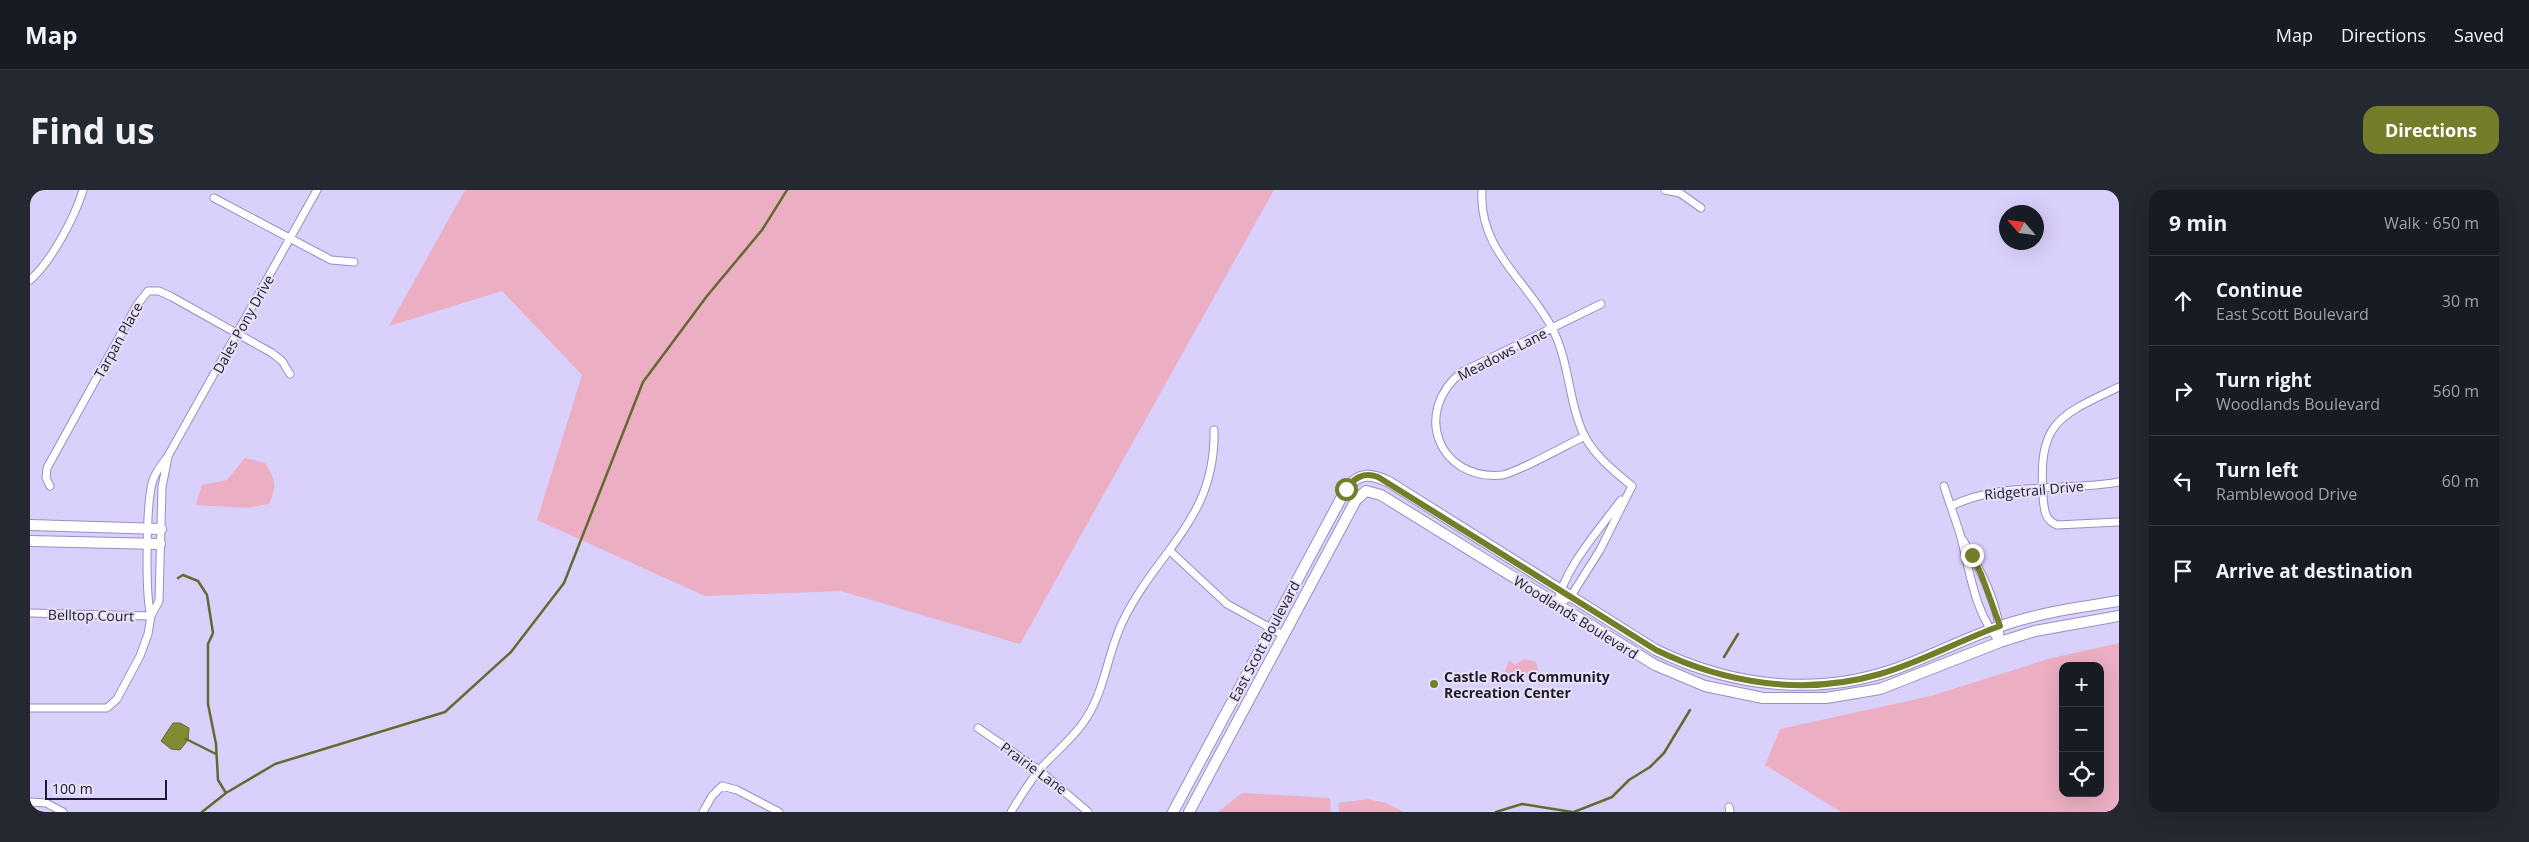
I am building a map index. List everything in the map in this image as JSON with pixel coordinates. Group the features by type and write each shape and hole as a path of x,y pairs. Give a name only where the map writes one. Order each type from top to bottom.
{"street":[{"path":"30,280 49,256 76,208 83,190"},
{"name":"Dales Pony Drive","path":"151,616 148,600 148,529 152,482 317,190"},
{"path":"1482,190 1483,218 1492,244 1533,297 1552,328 1564,356 1573,397 1585,436 1606,464 1632,486"},
{"path":"1665,190 1680,194 1701,208"},
{"path":"214,198 331,260 354,262"},
{"name":"Tarpan Place","path":"50,486 46,478 47,468 146,293 155,290 163,293 237,333 278,358 290,374"},
{"name":"Meadows Lane","path":"1585,436 1504,475 1484,475 1468,471 1452,461 1441,445 1435,422 1438,401 1449,382 1462,372 1601,304"},
{"path":"2119,387 2060,418 2048,434 2042,455 2044,510 2052,523 2062,525 2119,522"},
{"path":"1012,812 1040,770 1088,716 1122,622 1148,579 1185,531 1202,498 1215,454 1214,430"},
{"name":"Dales Pony Drive","path":"151,616 159,601 162,487 168,456"},
{"name":"Woodlands Boulevard","path":"1362,475 1372,475 1389,482 1642,641 1686,664 1737,679 1773,684 1826,684 1880,674 2000,626 2028,618 2119,601"},
{"name":"East Scott Boulevard","path":"1173,812 1346,489 1354,480 1362,475"},
{"name":"Ridgetrail Drive","path":"1951,506 1969,497 1986,493 2119,482"},
{"path":"1557,605 1560,590 1590,542 1632,486"},
{"path":"1557,605 1571,596 1600,550 1632,486"},
{"path":"1944,486 1960,536 1969,575 1989,630 2000,642"},
{"name":"Woodlands Boulevard","path":"1366,491 1381,495 1642,658 1668,672 1725,692 1764,698 1826,698 1880,689 2000,642 2035,632 2119,616"},
{"name":"East Scott Boulevard","path":"1189,812 1356,500 1366,491"},
{"path":"30,525 161,529"},
{"path":"1960,536 1981,574 2000,626 2000,642"},
{"path":"30,540 160,544"},
{"path":"1170,551 1227,604 1283,635"},
{"name":"Belltop Court","path":"30,613 151,616"},
{"path":"30,708 109,707 117,699 140,656 148,634 151,616"},
{"name":"Prairie Lane","path":"978,728 1040,770 1088,812"},
{"path":"703,812 712,796 722,786 737,790 779,812"},
{"path":"30,802 46,803 63,812"}],"shaded area":[{"path":"465,190 1274,190 1020,644 841,591 705,596 537,520 582,375 502,291 389,326"},
{"path":"245,458 265,463 271,474 274,487 269,504 247,508 196,505 202,485 227,480"},
{"path":"2119,643 2119,812 1841,812 1765,765 1780,729 1931,696 2048,659"},
{"path":"1524,659 1536,662 1538,670 1524,678 1507,676 1505,671 1509,660 1515,665"},
{"path":"173,723 180,723 189,728 188,740 180,750 171,749 161,741"},
{"path":"1242,793 1330,798 1331,812 1218,812"},
{"path":"1368,799 1386,803 1404,812 1339,812 1338,803"}],"waterway":[{"path":"226,793 275,764 445,712 511,652 564,583 643,382 707,296 762,230 787,190"},
{"path":"178,578 183,575 198,581 207,595 213,633 208,644 208,704 216,744 218,780 226,793 202,812"},
{"path":"1724,657 1738,634"},
{"path":"1574,812 1612,797 1629,780 1650,767 1664,753 1690,710"},
{"path":"186,739 216,754"},
{"path":"1496,812 1522,804 1572,812"}],"place":[{"name":"Castle Rock Community Recreation Center","path":"1434,684"}],"route":[{"path":"1346,489 1357,477 1367,474 1389,482 1656,650 1702,670 1737,679 1773,684 1826,684 1880,674 2000,626 1972,555"}]}
